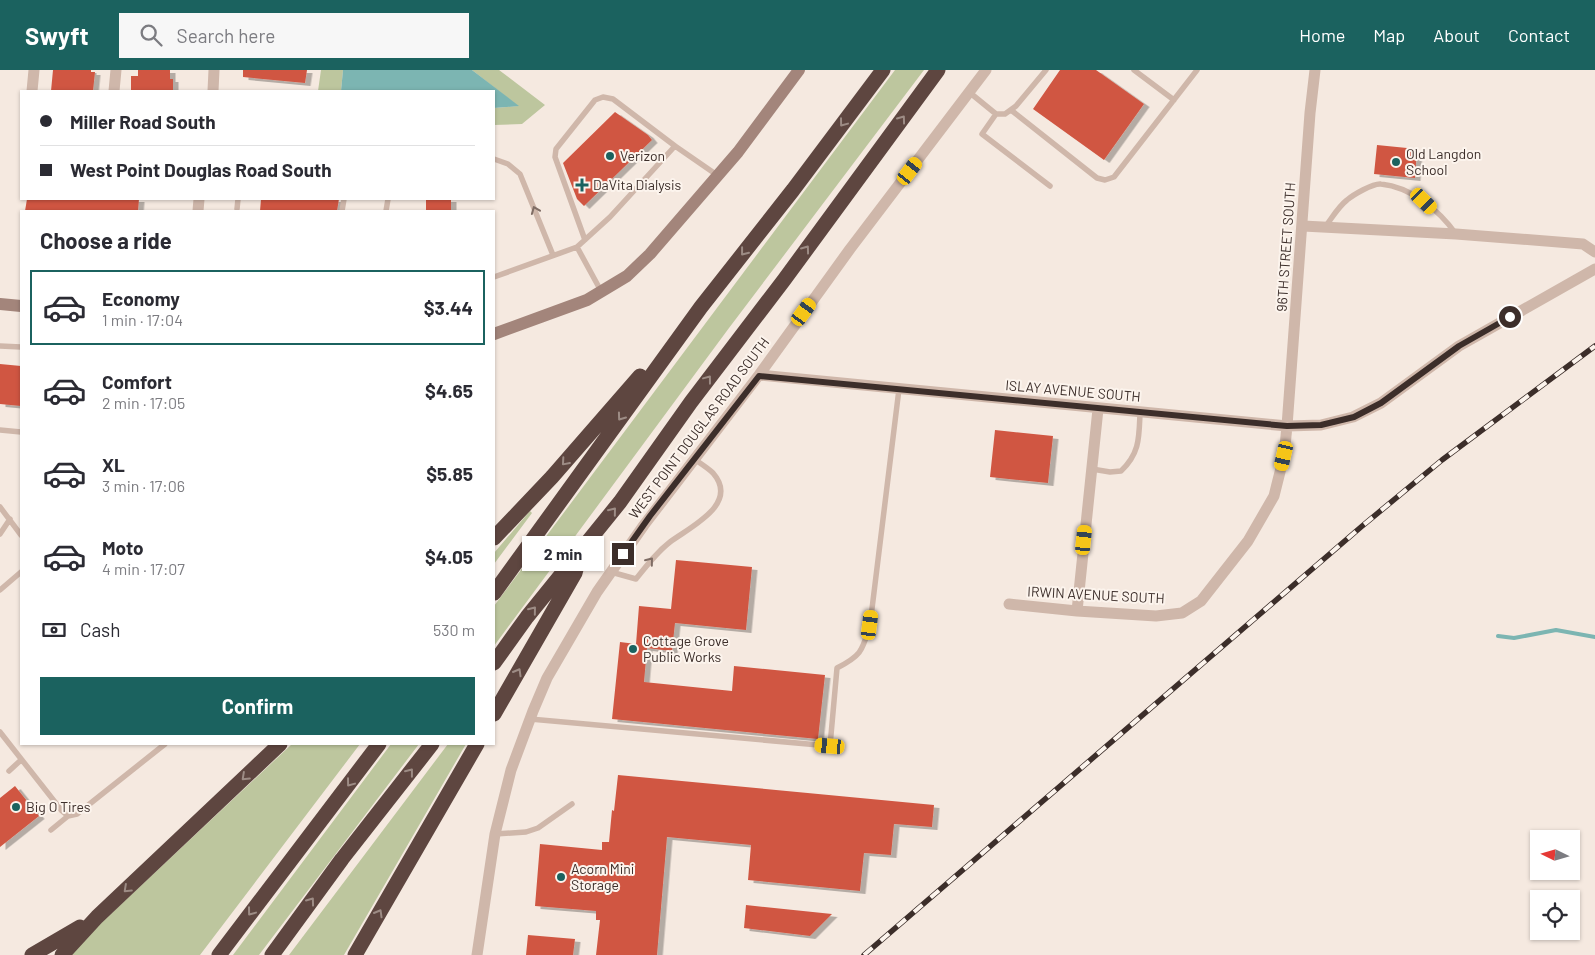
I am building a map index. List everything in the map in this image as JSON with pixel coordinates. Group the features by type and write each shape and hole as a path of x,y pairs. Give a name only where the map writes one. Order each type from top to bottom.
{"highway":[{"path":"495,591 701,307 793,190 883,70"},
{"path":"495,662 527,617 620,502 691,402 784,280 938,70"},
{"path":"495,537 552,477 701,307"},
{"path":"495,712 575,573 582,549"},
{"path":"62,955 97,917 279,745"},
{"path":"219,955 378,745"},
{"path":"272,955 342,859 431,745"},
{"path":"355,955 476,745"},
{"path":"32,955 97,917"}],"street":[{"path":"32,90 34,70"},
{"path":"114,90 116,70"},
{"path":"213,90 214,70"},
{"path":"495,334 586,300 627,276 650,254 738,152 799,70"},
{"name":"WEST POINT DOUGLAS ROAD SOUTH","path":"477,955 495,834 511,770 547,678 597,592 644,524 759,376 850,249 986,70"},
{"name":"96TH STREET SOUTH","path":"1182,613 1201,602 1248,541 1274,496 1284,456 1303,226 1310,113 1315,70"},
{"path":"1303,226 1456,234 1583,244 1595,252"},
{"name":"ISLAY AVENUE SOUTH","path":"759,376 1287,426 1321,425 1354,417 1381,403 1459,346 1595,268"},
{"path":"0,304 20,306"},
{"path":"1078,611 1098,409"},
{"name":"IRWIN AVENUE SOUTH","path":"1009,604 1156,616 1182,613"}],"lane":[{"path":"969,92 996,114 1006,114 1046,70"},
{"path":"1134,70 1174,100"},
{"path":"1011,110 1097,178 1105,180 1114,177 1195,71"},
{"path":"585,240 554,157 556,149 595,100 603,96 614,99 675,146 718,175"},
{"path":"996,114 982,134 1050,186"},
{"path":"495,277 577,247 610,217 675,146"},
{"path":"495,159 508,164 520,174 553,255"},
{"path":"1325,226 1346,200 1361,191 1380,184 1407,191 1424,201 1456,234"},
{"path":"238,200 238,209"},
{"path":"577,247 601,292"},
{"path":"0,346 20,347"},
{"path":"530,719 830,746 837,668 851,661 863,649 870,625 899,389"},
{"path":"1092,469 1110,472 1121,471 1129,464 1138,444 1140,413"},
{"path":"0,430 20,432"},
{"path":"611,572 636,579 654,556 709,515 718,504 720,491 717,480 713,473 694,459"},
{"path":"0,507 20,534"},
{"path":"0,534 10,520"},
{"path":"0,590 20,573"},
{"path":"0,732 62,811 68,816"},
{"path":"51,830 68,816 77,814 164,745"},
{"path":"9,771 21,760"},
{"path":"495,834 526,832 538,828 572,804"}],"green space":[{"path":"321,70 343,70 341,90 318,90"},
{"path":"472,70 499,70 545,105 522,124 495,125 495,108 518,106"},
{"path":"895,70 924,70 729,328 495,645 495,605"},
{"path":"530,511 532,513 495,563 495,552"},
{"path":"291,745 359,745 200,955 67,955"},
{"path":"390,745 418,745 259,955 233,955"},
{"path":"447,745 465,745 344,955 289,955"}],"water":[{"path":"343,70 472,70 519,106 495,108 495,90 341,90"}],"building":[{"path":"53,70 91,70 91,72 95,72 93,90 51,90"},
{"path":"138,70 170,70 170,79 173,79 173,90 131,90 131,76 138,76"},
{"path":"243,70 307,70 305,83 243,77"},
{"path":"1060,70 1096,70 1144,104 1104,160 1033,109"},
{"path":"615,112 648,135 652,140 584,206 577,199 563,163"},
{"name":"Old Langdon School","path":"1377,145 1417,149 1415,178 1374,174"},
{"path":"27,200 139,200 138,210 25,210"},
{"path":"261,200 339,200 337,210 260,210"},
{"path":"426,200 451,200 451,210 426,210"},
{"path":"0,364 20,366 20,406 0,404"},
{"path":"995,430 1053,436 1048,483 990,477"},
{"name":"Cottage Grove Public Works","path":"676,560 752,567 746,630 675,623 672,651 647,648 644,682 732,691 734,666 825,675 818,739 612,719 620,642 636,644 639,606 671,609"},
{"path":"618,775 934,805 932,827 894,824 891,855 864,853 860,891 748,880 751,845 667,837 657,955 596,955 600,920 596,920 596,911 535,906 540,844 602,850 602,842 609,842"},
{"name":"Big O Tires","path":"15,786 39,816 0,847 0,798"},
{"path":"746,905 832,914 810,936 744,928"},
{"path":"528,935 575,939 573,955 526,955"}],"waterway":[{"path":"1498,636 1514,638 1556,630 1595,637"}],"railway":[{"path":"864,955 1361,527 1442,460 1595,346"}],"place":[{"name":"Verizon","path":"610,156"},
{"name":"Old Langdon School","path":"1396,162"},
{"name":"DaVita Dialysis","path":"582,185"},
{"name":"Cottage Grove Public Works","path":"633,649"},
{"name":"Big O Tires","path":"16,807"},
{"name":"Acorn Mini Storage","path":"561,877"}],"route":[{"path":"623,554 650,516 759,376 1287,426 1321,425 1354,417 1381,403 1459,346 1510,317"}]}
